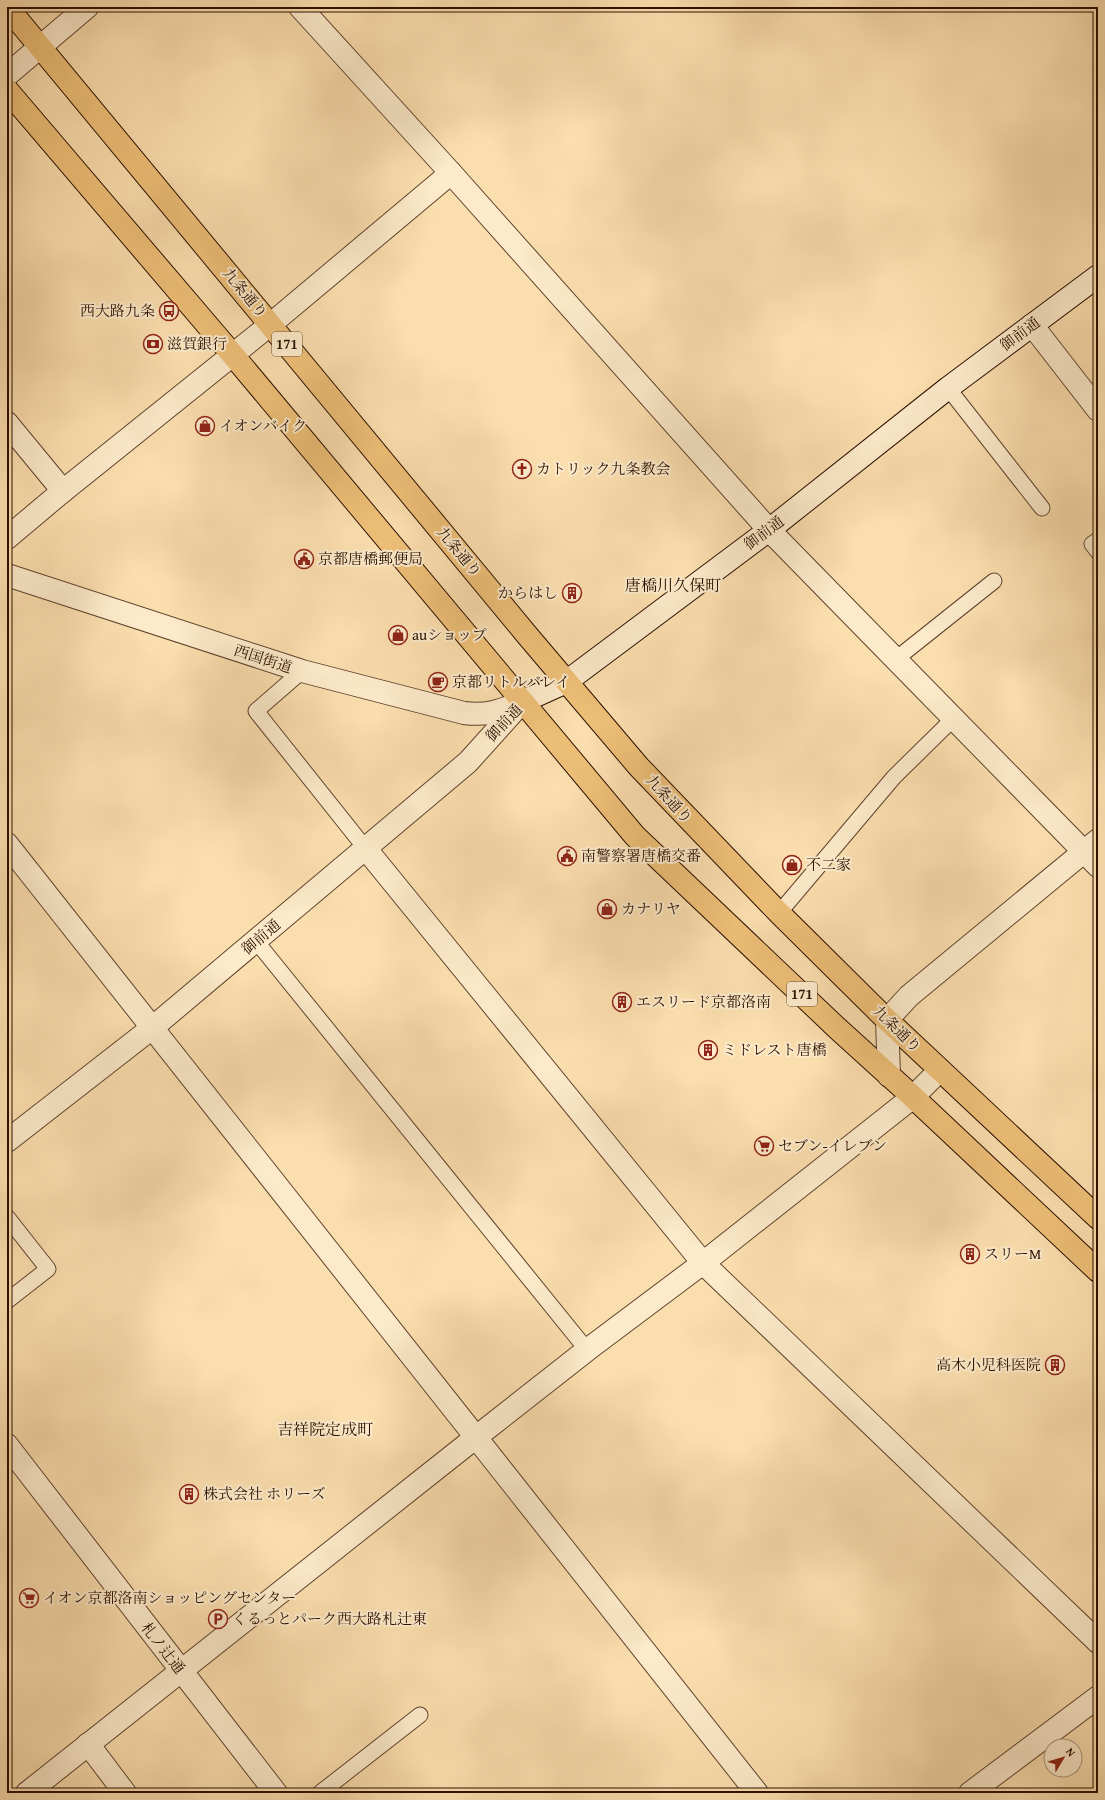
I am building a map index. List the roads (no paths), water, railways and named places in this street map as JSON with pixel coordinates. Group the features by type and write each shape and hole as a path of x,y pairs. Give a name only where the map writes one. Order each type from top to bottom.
{"highway":[{"name":"九条通り","path":"7,7 566,682 638,766 779,913 887,1020 1098,1218"},
{"name":"171","path":"7,90 232,354 635,836 1098,1272"}],"street":[{"path":"7,75 87,7"},
{"path":"300,7 451,173 769,530 954,718 1093,852 908,996 887,1020 889,1076"},
{"path":"7,538 232,354 271,324 451,173"},
{"name":"御前通","path":"7,1141 152,1028 366,849 468,762 522,702 566,682 769,530 948,388 1098,276"},
{"path":"1032,325 1098,410"},
{"path":"7,423 63,491"},
{"name":"西国街道","path":"7,575 302,671 464,713 478,715 493,714 522,702"},
{"path":"7,844 757,1793"},
{"path":"366,849 703,1263 1098,1642"},
{"path":"27,1793 182,1672 587,1350 703,1263 913,1097 940,1070"},
{"name":"札ノ辻通","path":"7,1445 276,1793"},
{"path":"970,1793 1098,1697"},
{"path":"88,1744 126,1793"}],"lane":[{"path":"948,388 1042,508"},
{"path":"1098,540 1092,544 1098,552"},
{"path":"896,659 994,581"},
{"path":"302,671 256,712 366,849"},
{"path":"779,913 894,777 954,718"},
{"path":"256,941 587,1350"},
{"path":"7,1217 48,1269 7,1301"},
{"path":"320,1793 420,1715"}],"place":[{"name":"西大路九条","path":"169,311"},
{"name":"滋賀銀行","path":"153,344"},
{"name":"イオンバイク","path":"205,426"},
{"name":"カトリック九条教会","path":"522,469"},
{"name":"京都唐橋郵便局","path":"304,559"},
{"name":"からはし","path":"572,593"},
{"name":"auショップ","path":"398,635"},
{"name":"京都リトルバレイ","path":"438,682"},
{"name":"南警察署唐橋交番","path":"567,856"},
{"name":"不二家","path":"792,865"},
{"name":"カナリヤ","path":"607,909"},
{"name":"エスリード京都洛南","path":"622,1002"},
{"name":"ミドレスト唐橋","path":"708,1050"},
{"name":"セブン-イレブン","path":"764,1146"},
{"name":"スリーM","path":"970,1254"},
{"name":"高木小児科医院","path":"1055,1365"},
{"name":"株式会社 ホリーズ","path":"189,1494"},
{"name":"イオン京都洛南ショッピングセンター","path":"29,1598"},
{"name":"くるっとパーク西大路札辻東","path":"218,1619"}],"district":[{"name":"唐橋川久保町","path":"673,585"},
{"name":"吉祥院定成町","path":"325,1429"}]}
